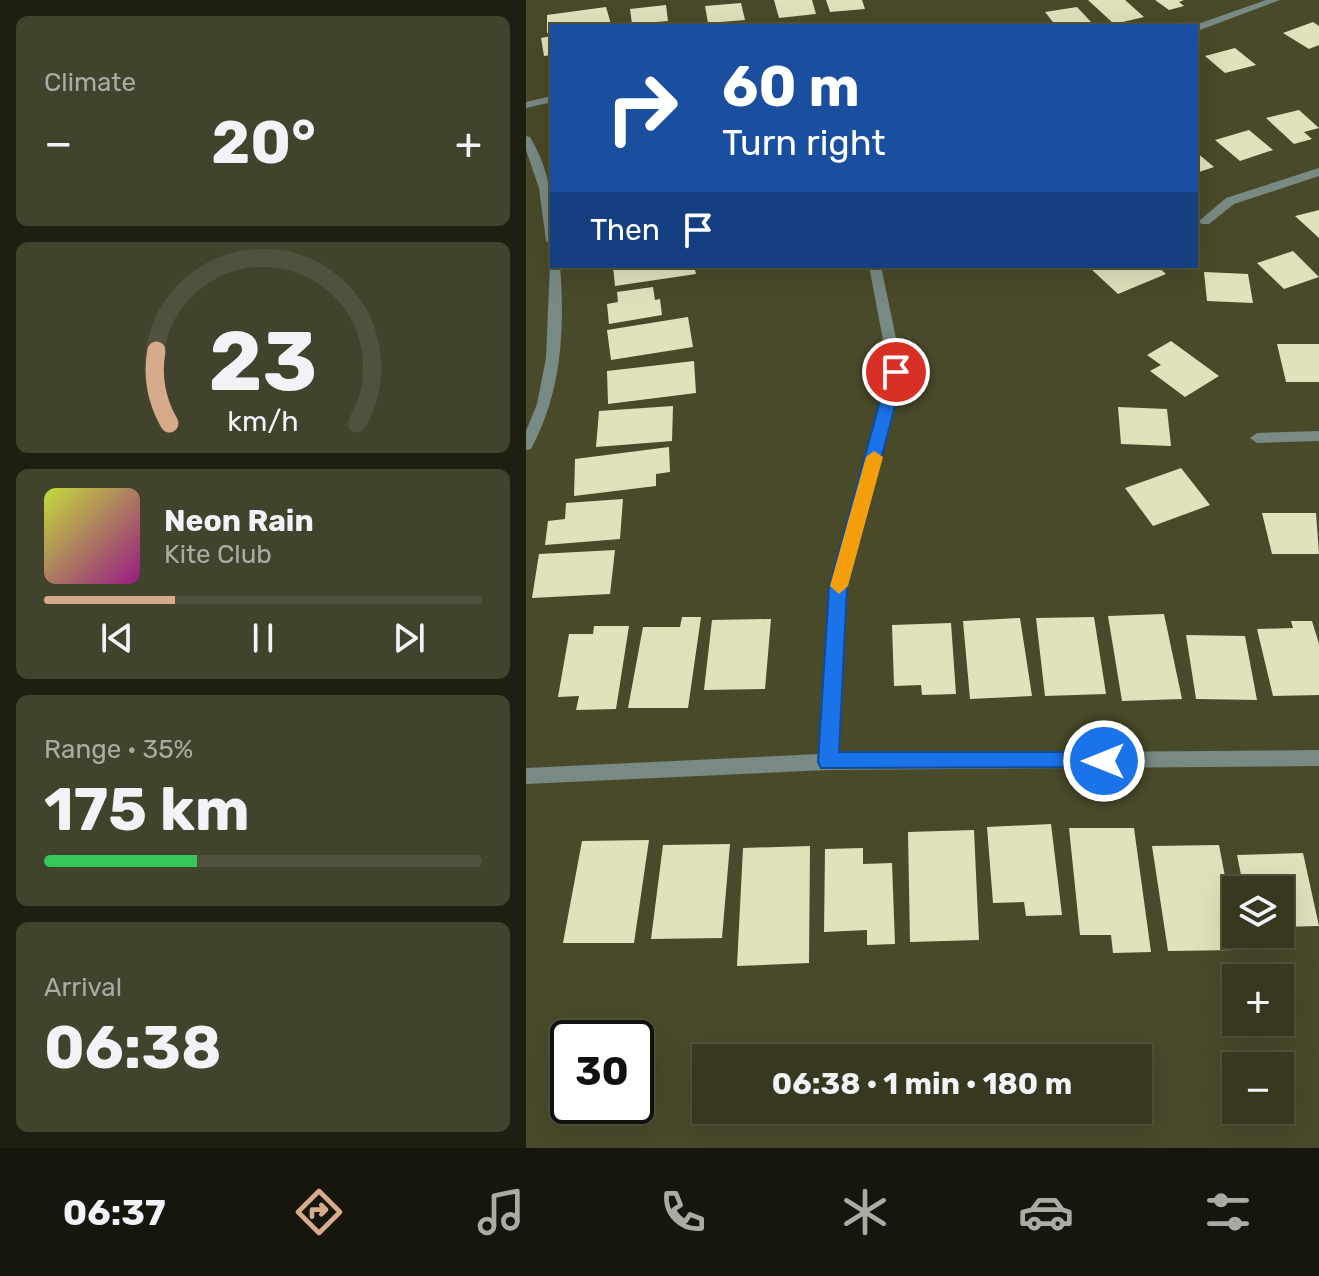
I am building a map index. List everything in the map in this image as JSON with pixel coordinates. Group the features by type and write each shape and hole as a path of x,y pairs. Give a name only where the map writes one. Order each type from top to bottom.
{"street":[{"path":"1198,27 1275,0"},
{"path":"526,105 550,99"},
{"path":"526,139 535,154 548,194 550,218"},
{"path":"1205,221 1230,201 1319,172"},
{"path":"526,445 538,426 551,378 554,268"},
{"path":"828,762 838,588 896,372 875,268"},
{"path":"1257,438 1319,436"},
{"path":"526,776 828,762 1319,758"}],"building":[{"path":"774,0 812,0 816,14 779,18"},
{"path":"826,0 862,0 865,9 830,12"},
{"path":"1088,0 1125,0 1144,17 1114,24"},
{"path":"1155,0 1184,0 1179,2 1184,6 1169,10"},
{"path":"741,3 745,20 708,23 705,6"},
{"path":"666,5 668,21 632,24 630,9"},
{"path":"606,7 611,24 550,24 550,32 547,33 547,15"},
{"path":"1077,7 1091,22 1054,24 1045,12"},
{"path":"1313,22 1319,26 1319,45 1309,49 1283,33"},
{"path":"550,36 550,55 544,56 541,38"},
{"path":"1235,48 1256,65 1225,73 1205,56"},
{"path":"1299,110 1319,128 1304,132 1312,139 1294,144 1266,118"},
{"path":"1249,130 1273,150 1240,161 1215,140"},
{"path":"1198,154 1214,167 1198,172"},
{"path":"1319,210 1319,238 1295,216"},
{"path":"1293,251 1319,277 1284,289 1257,263"},
{"path":"613,268 694,268 696,274 615,286"},
{"path":"1159,268 1166,274 1118,294 1091,269"},
{"path":"1204,272 1248,274 1253,303 1207,301"},
{"path":"653,287 655,300 660,299 662,315 609,324 607,304 618,302 617,292"},
{"path":"688,317 693,347 611,360 607,330"},
{"path":"1171,341 1219,376 1185,397 1150,371 1161,365 1147,355"},
{"path":"1277,344 1319,344 1319,382 1286,382"},
{"path":"694,361 696,393 608,404 607,371"},
{"path":"673,406 672,441 596,447 599,411"},
{"path":"1118,407 1167,409 1171,446 1121,444"},
{"path":"669,447 670,472 656,474 656,486 574,496 575,459"},
{"path":"1181,468 1210,505 1153,526 1125,488"},
{"path":"623,499 620,539 545,545 548,521 565,519 566,503"},
{"path":"1262,513 1316,513 1319,554 1272,554"},
{"path":"615,550 610,594 532,598 539,554"},
{"path":"1164,614 1182,699 1122,701 1108,616"},
{"path":"682,617 701,617 688,708 628,708 643,627 680,627"},
{"path":"1094,617 1106,694 1045,696 1036,618"},
{"path":"1020,618 1032,696 970,699 963,621"},
{"path":"771,619 765,689 704,690 712,620"},
{"path":"1291,621 1312,621 1319,644 1319,695 1273,696 1257,629 1293,628"},
{"path":"951,623 956,694 922,695 921,685 894,686 892,625"},
{"path":"594,626 629,626 616,709 576,710 579,696 558,697 569,634 593,634"},
{"path":"1186,635 1245,636 1257,700 1196,699"},
{"path":"1051,824 1062,915 1026,916 1024,902 993,903 987,827"},
{"path":"1069,828 1134,828 1151,952 1113,953 1111,935 1080,935"},
{"path":"974,830 979,940 910,942 908,832"},
{"path":"649,840 634,943 563,943 582,841"},
{"path":"730,844 722,938 651,939 663,845"},
{"path":"1219,845 1225,876 1222,876 1222,948 1239,950 1168,951 1152,846"},
{"path":"810,846 809,963 737,966 743,848"},
{"path":"863,848 863,864 892,863 895,944 867,945 867,930 824,932 825,849"},
{"path":"1303,853 1319,926 1294,927 1294,876 1241,876 1237,855"}],"slow traffic":[{"path":"839,586 874,457"}],"route":[{"path":"896,372 838,588 828,762 1104,761"}]}
